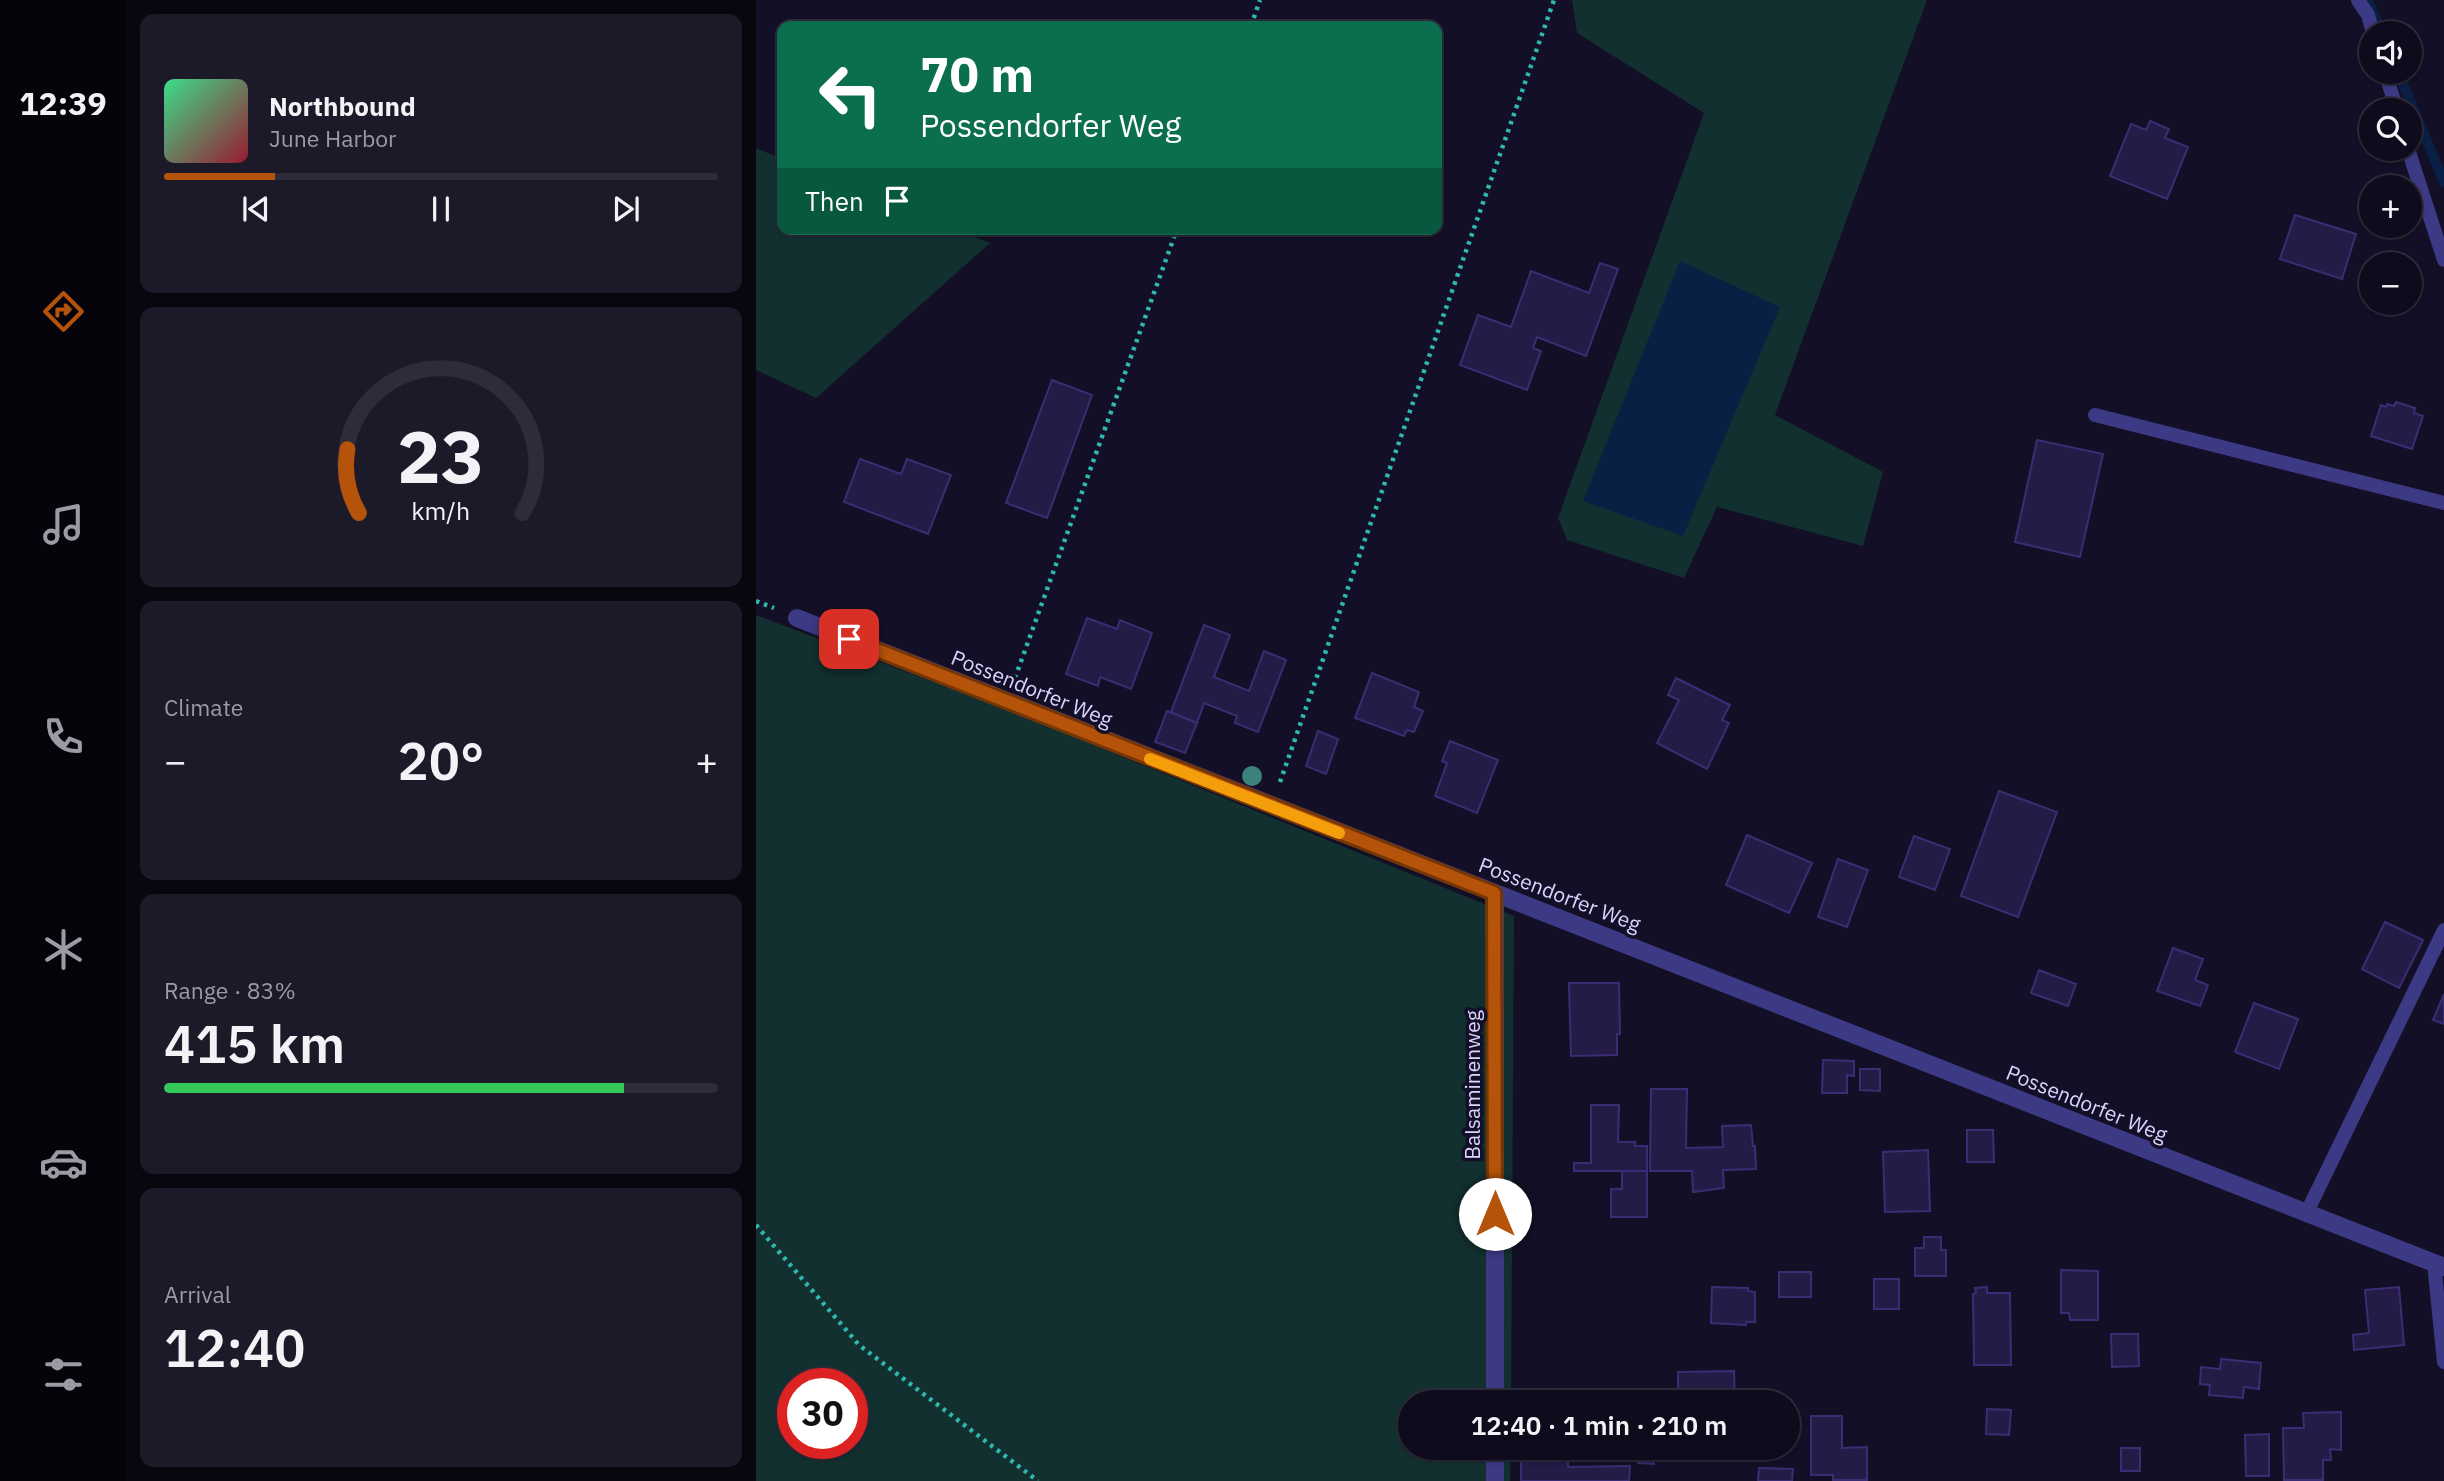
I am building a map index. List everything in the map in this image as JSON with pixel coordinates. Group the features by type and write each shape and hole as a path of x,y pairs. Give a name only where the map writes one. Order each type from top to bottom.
{"street":[{"name":"Possendorfer Weg","path":"797,618 2439,1265"},
{"name":"Balsaminenweg","path":"1494,893 1495,1390"},
{"path":"1495,1460 1495,1481"}],"lane":[{"path":"2358,0 2370,21"},
{"path":"2412,161 2444,260"},
{"path":"2095,415 2444,503"},
{"path":"2306,1214 2444,930"},
{"path":"2439,1265 2444,1362"}],"path":[{"path":"1253,21 1261,0"},
{"path":"1271,807 1554,0"},
{"path":"1005,702 1175,235"},
{"path":"756,1225 859,1345 1038,1481"}],"green space":[{"path":"1572,0 1927,0 1775,415 1883,472 1863,546 1717,507 1684,578 1567,540 1558,518 1704,113 1577,33"},
{"path":"756,148 777,157 777,235 970,235 990,243 816,398 756,370"},
{"path":"756,615 1005,709 1514,916 1511,1390 1398,1390 1398,1460 1511,1460 1510,1481 756,1481"}],"water":[{"path":"1680,261 1780,307 1683,536 1583,501"}],"building":[{"path":"2150,121 2169,129 2165,138 2188,147 2167,199 2110,176 2131,124 2146,130"},
{"path":"2295,215 2356,234 2342,279 2280,259"},
{"path":"1600,263 1618,269 1586,356 1537,337 1533,348 1541,351 1527,390 1460,365 1478,315 1511,327 1531,271 1589,293"},
{"path":"1052,380 1092,395 1047,518 1006,503"},
{"path":"2396,402 2415,408 2414,413 2423,416 2412,449 2371,436 2381,405 2394,406"},
{"path":"2037,440 2103,454 2080,557 2015,542"},
{"path":"860,459 901,474 907,459 951,475 928,534 844,502"},
{"path":"1087,618 1117,629 1120,620 1152,633 1131,689 1100,677 1098,686 1066,674"},
{"path":"1204,625 1230,635 1214,677 1249,691 1264,651 1286,660 1258,732 1235,723 1237,716 1204,703 1197,723 1171,712"},
{"path":"1372,673 1419,692 1414,707 1423,711 1414,732 1407,730 1404,736 1355,718"},
{"path":"1676,678 1730,705 1722,720 1729,723 1707,769 1657,743 1679,700 1668,695"},
{"path":"1167,711 1197,723 1185,753 1155,742"},
{"path":"1318,731 1338,739 1326,774 1306,766"},
{"path":"1450,741 1498,760 1477,813 1435,796 1447,763 1442,761"},
{"path":"1999,791 2057,812 2018,917 1961,896"},
{"path":"1747,835 1812,863 1789,913 1726,885"},
{"path":"1914,836 1950,849 1935,890 1899,877"},
{"path":"1838,859 1868,870 1847,927 1818,917"},
{"path":"2385,922 2423,940 2399,988 2362,969"},
{"path":"2173,948 2203,959 2195,980 2208,985 2200,1006 2157,991"},
{"path":"2039,970 2076,984 2068,1006 2031,993"},
{"path":"1569,983 1619,983 1620,1034 1617,1034 1617,1055 1571,1056"},
{"path":"2444,994 2444,1024 2433,1020"},
{"path":"2254,1003 2298,1019 2279,1069 2235,1052"},
{"path":"1823,1060 1854,1061 1854,1076 1847,1075 1847,1093 1822,1093"},
{"path":"1860,1069 1880,1069 1880,1091 1860,1090"},
{"path":"1651,1089 1687,1089 1686,1148 1723,1147 1722,1126 1751,1125 1756,1169 1723,1170 1724,1188 1693,1192 1692,1171 1650,1171"},
{"path":"1591,1105 1619,1105 1618,1142 1635,1142 1635,1146 1647,1146 1647,1171 1574,1171 1574,1163 1591,1163"},
{"path":"1967,1130 1993,1130 1994,1162 1967,1162"},
{"path":"1928,1150 1930,1211 1885,1212 1883,1152"},
{"path":"1622,1171 1647,1171 1647,1217 1611,1217 1611,1189 1622,1189"},
{"path":"1924,1237 1941,1237 1941,1250 1946,1250 1946,1276 1915,1276 1915,1248 1924,1248"},
{"path":"2061,1270 2098,1271 2098,1320 2070,1320 2069,1313 2061,1313"},
{"path":"1779,1272 1811,1272 1811,1297 1779,1297"},
{"path":"1874,1279 1899,1279 1899,1309 1874,1309"},
{"path":"1712,1287 1748,1288 1748,1291 1755,1292 1755,1322 1746,1322 1746,1325 1711,1323"},
{"path":"1987,1287 1987,1293 2010,1293 2011,1365 1974,1365 1973,1294 1976,1293 1975,1288"},
{"path":"2399,1287 2404,1345 2354,1350 2353,1335 2369,1333 2365,1290"},
{"path":"2111,1334 2138,1334 2139,1366 2112,1367"},
{"path":"2221,1359 2261,1363 2259,1389 2244,1387 2243,1398 2209,1395 2210,1385 2200,1384 2201,1367 2220,1369"},
{"path":"1734,1371 1735,1390 1678,1390 1678,1372"},
{"path":"1987,1409 2011,1410 2009,1435 1986,1434"},
{"path":"2341,1412 2341,1450 2330,1449 2331,1460 2323,1460 2323,1480 2284,1480 2283,1428 2304,1428 2303,1413"},
{"path":"1811,1416 1842,1416 1842,1448 1867,1447 1867,1480 1833,1480 1833,1475 1811,1475"},
{"path":"2269,1434 2269,1476 2246,1476 2245,1435"},
{"path":"2121,1448 2140,1448 2140,1471 2121,1471"},
{"path":"1521,1460 1568,1460 1568,1467 1630,1466 1629,1481 1521,1481"},
{"path":"1638,1460 1654,1460 1654,1464 1638,1463"},
{"path":"1759,1468 1793,1469 1792,1481 1758,1481"}],"waterway":[{"path":"2368,0 2377,21"},
{"path":"2403,84 2444,182"}],"slow traffic":[{"path":"1150,759 1339,833"}],"route":[{"path":"849,639 1494,893 1495,1214"}]}
